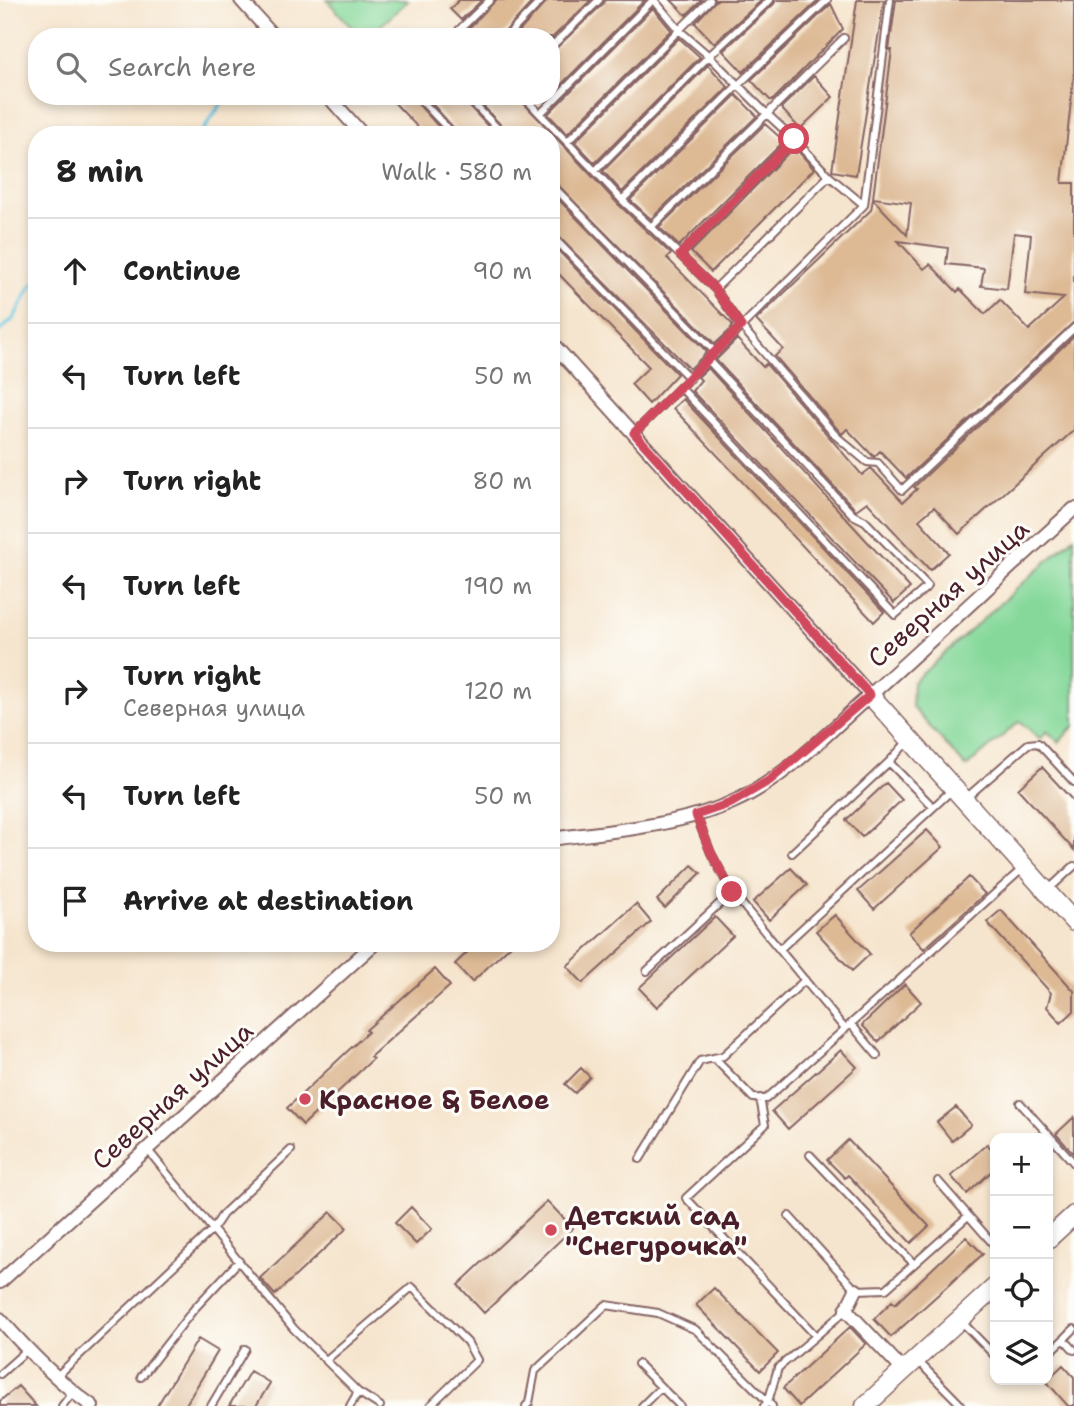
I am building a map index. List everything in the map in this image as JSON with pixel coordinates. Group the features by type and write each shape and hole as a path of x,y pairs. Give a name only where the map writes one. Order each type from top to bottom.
{"street":[{"path":"241,0 266,28"},
{"path":"336,105 355,126"},
{"path":"560,352 1074,922"},
{"name":"Северная улица","path":"560,838 696,815 731,803 770,780 870,695 1074,509"},
{"name":"Северная улица","path":"0,1282 365,952"},
{"path":"1053,1235 1073,1218"},
{"path":"856,1290 846,1310 910,1365"},
{"path":"865,1406 990,1292"},
{"path":"0,1319 27,1350 92,1406"}],"lane":[{"path":"461,28 490,0"},
{"path":"515,28 542,0"},
{"path":"560,38 599,0"},
{"path":"560,94 654,0 679,30 709,56 829,176 864,205"},
{"path":"567,142 710,0"},
{"path":"595,172 709,56 769,0"},
{"path":"622,200 827,0"},
{"path":"634,433 864,205 890,0"},
{"path":"652,228 844,38"},
{"path":"425,105 445,126"},
{"path":"475,105 495,126"},
{"path":"532,105 552,126"},
{"path":"540,114 549,105"},
{"path":"560,135 622,200 715,289 741,326 836,436 867,462 878,463 902,490 1074,328"},
{"path":"680,255 794,139"},
{"path":"715,289 829,176"},
{"path":"560,193 716,353"},
{"path":"560,244 690,379"},
{"path":"681,388 895,615 928,586 865,521 853,515 708,360"},
{"path":"792,853 910,739"},
{"path":"780,949 933,807 959,794 1028,744 1038,743 1074,782"},
{"path":"889,762 933,807"},
{"path":"696,815 711,853 732,892 805,980 877,1055"},
{"path":"1047,891 1074,866"},
{"path":"714,1058 753,1098 766,1098 1025,867"},
{"path":"647,971 732,892"},
{"path":"640,1159 700,1061 723,1056 805,980"},
{"path":"760,1098 765,1125 686,1198 817,1336"},
{"path":"1020,1103 1074,1163"},
{"path":"147,1149 294,1329 358,1392 380,1406"},
{"path":"56,1377 213,1229 223,1214 291,1150"},
{"path":"810,1155 914,1264"},
{"path":"938,1181 990,1240"},
{"path":"789,1216 856,1290 886,1289 968,1216"},
{"path":"141,1377 194,1309 239,1261"},
{"path":"326,1360 412,1287 467,1342 477,1360 430,1406"},
{"path":"526,1406 529,1403 535,1371 606,1305 658,1312 696,1330 768,1405"},
{"path":"768,1405 778,1368 846,1310"},
{"path":"960,1319 990,1351"},
{"path":"1053,1349 1074,1329"},
{"path":"1064,1339 1074,1350"},
{"path":"211,1406 245,1349"},
{"path":"0,1374 27,1350"},
{"path":"638,1364 680,1406"},
{"path":"910,1365 962,1406"},
{"path":"642,1406 661,1387"},
{"path":"62,1406 73,1392"},
{"path":"350,1406 358,1392"}],"green space":[{"path":"327,0 409,0 378,28 352,28"},
{"path":"1074,537 1074,726 1059,742 1047,731 1040,739 1020,721 966,767 912,707 913,682"}],"building":[{"path":"459,0 482,0 461,20 450,9"},
{"path":"496,0 534,0 508,28 469,28"},
{"path":"548,0 591,0 560,30 560,28 522,28"},
{"path":"605,0 645,0 560,86 560,45"},
{"path":"671,0 702,0 686,15"},
{"path":"716,0 762,0 714,43 695,23"},
{"path":"776,0 819,0 743,72 723,51"},
{"path":"857,0 884,0 856,175 832,171"},
{"path":"896,0 1074,0 1074,74 1062,183 1074,183 1074,322 906,478 880,451 874,457 847,429 842,434 840,432 775,356 783,349 756,320 871,210 873,199 907,235 911,203 873,198 892,50 889,50","holes":["1014,233 1031,235 1025,294 1064,298 1029,330 1000,300 985,314 960,289 957,292 930,264 924,269 898,241 948,248 946,264 984,268 981,286 1007,289"]},
{"path":"831,4 843,29 770,100 751,80"},
{"path":"653,8 671,30 567,134 548,114 560,105 560,102"},
{"path":"679,38 700,57 595,163 575,142"},
{"path":"708,65 728,87 622,192 603,171"},
{"path":"814,76 833,97 800,129 781,108"},
{"path":"736,95 757,116 651,219 630,200"},
{"path":"397,105 419,105 438,126 416,126"},
{"path":"433,105 468,105 488,126 452,126"},
{"path":"482,105 525,105 545,126 502,126"},
{"path":"765,124 784,141 679,246 659,227"},
{"path":"560,142 618,204 671,254 667,258 733,325 715,344 560,187"},
{"path":"792,149 796,153 798,151 814,169 711,272 691,252"},
{"path":"560,201 707,352 690,369 560,238"},
{"path":"560,252 677,374 649,404 631,384 649,367 560,275"},
{"path":"1074,336 1074,430 959,534 934,507 919,520 949,553 930,570 867,502 856,510 716,360 737,339 763,367 766,364 862,475 871,468 903,502 917,489 914,487"},
{"path":"708,368 910,588 894,603 692,391 701,380 698,377"},
{"path":"683,399 884,612 874,622 673,408"},
{"path":"1042,767 1074,802 1074,850 1018,789"},
{"path":"886,783 902,800 862,837 846,820"},
{"path":"927,830 943,847 874,909 858,891"},
{"path":"692,865 701,873 665,908 657,900"},
{"path":"791,868 807,885 769,920 753,902"},
{"path":"969,877 985,894 924,949 909,933"},
{"path":"636,904 651,922 583,983 567,966"},
{"path":"1001,910 1074,991 1074,1011 1061,1023 1047,1007 1051,993 987,922"},
{"path":"835,915 870,954 852,971 816,931"},
{"path":"715,917 733,936 657,1007 639,988"},
{"path":"468,952 504,952 472,982 455,964"},
{"path":"435,969 450,986 370,1057 373,1059 303,1125 287,1108 368,1032 366,1030"},
{"path":"905,984 921,1002 878,1042 862,1025"},
{"path":"841,1050 857,1067 788,1129 772,1111"},
{"path":"581,1068 590,1077 575,1093 565,1084"},
{"path":"956,1107 971,1125 952,1141 937,1122"},
{"path":"1074,1117 1074,1154 1056,1134"},
{"path":"848,1140 929,1226 911,1243 848,1175 845,1178 827,1160"},
{"path":"987,1144 990,1147 990,1173 967,1194 951,1176"},
{"path":"547,1201 573,1228 484,1313 458,1285"},
{"path":"411,1207 432,1229 416,1244 395,1223"},
{"path":"331,1212 347,1228 275,1295 260,1278"},
{"path":"966,1237 983,1254 891,1337 874,1319 892,1301 895,1304"},
{"path":"714,1288 778,1353 760,1371 696,1305"},
{"path":"850,1327 866,1344 799,1406 783,1388"},
{"path":"198,1339 218,1351 185,1406 157,1406"},
{"path":"1063,1365 1074,1377 1074,1406 1068,1406 1050,1385 1053,1385 1053,1374"},
{"path":"250,1371 270,1383 256,1406 229,1406"},
{"path":"18,1386 36,1406 0,1406 0,1401"}],"waterway":[{"path":"206,126 220,105"},
{"path":"0,331 14,318 28,292"}],"place":[{"name":"Красное & Белое","path":"305,1099"},
{"name":"Детский сад \"Снегурочка\"","path":"551,1230"}],"route":[{"path":"732,892 711,853 696,815 731,803 770,780 870,695 634,433 741,326 715,289 680,255 794,139"}]}
